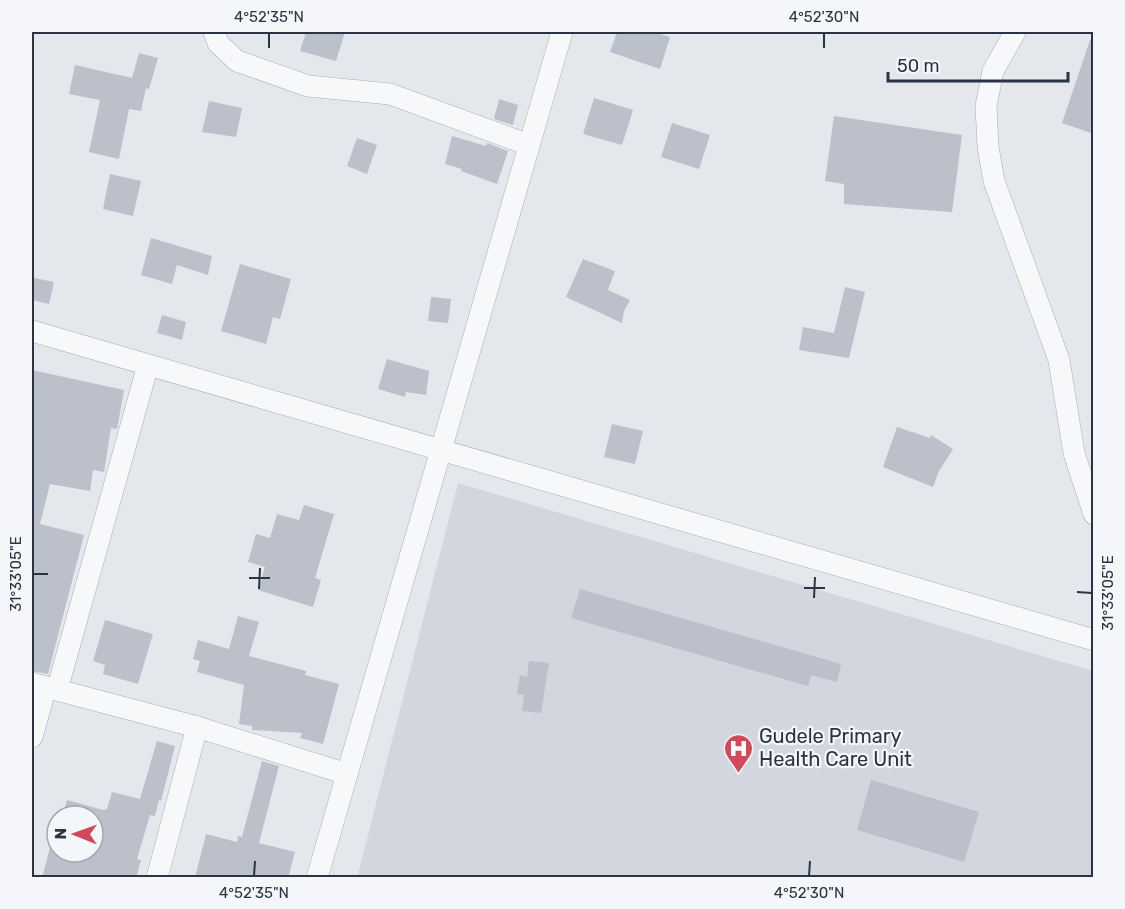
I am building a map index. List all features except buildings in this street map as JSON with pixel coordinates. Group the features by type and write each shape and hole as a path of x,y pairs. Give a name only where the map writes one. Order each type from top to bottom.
{"street":[{"path":"214,32 219,43 237,61 308,86 390,94 529,145"},
{"path":"317,878 562,32"},
{"path":"1015,32 993,71 986,106 988,147 994,181 1059,360 1074,453 1094,514"},
{"path":"32,331 1094,640"},
{"path":"32,737 45,687 148,365"},
{"path":"45,687 197,727 347,774"},
{"path":"157,878 197,727"}],"shaded area":[{"name":"Gudele Primary Health Care Unit","path":"458,483 1093,671 1093,877 357,878"}],"place":[{"name":"Gudele Primary Health Care Unit","path":"738,774"}]}
